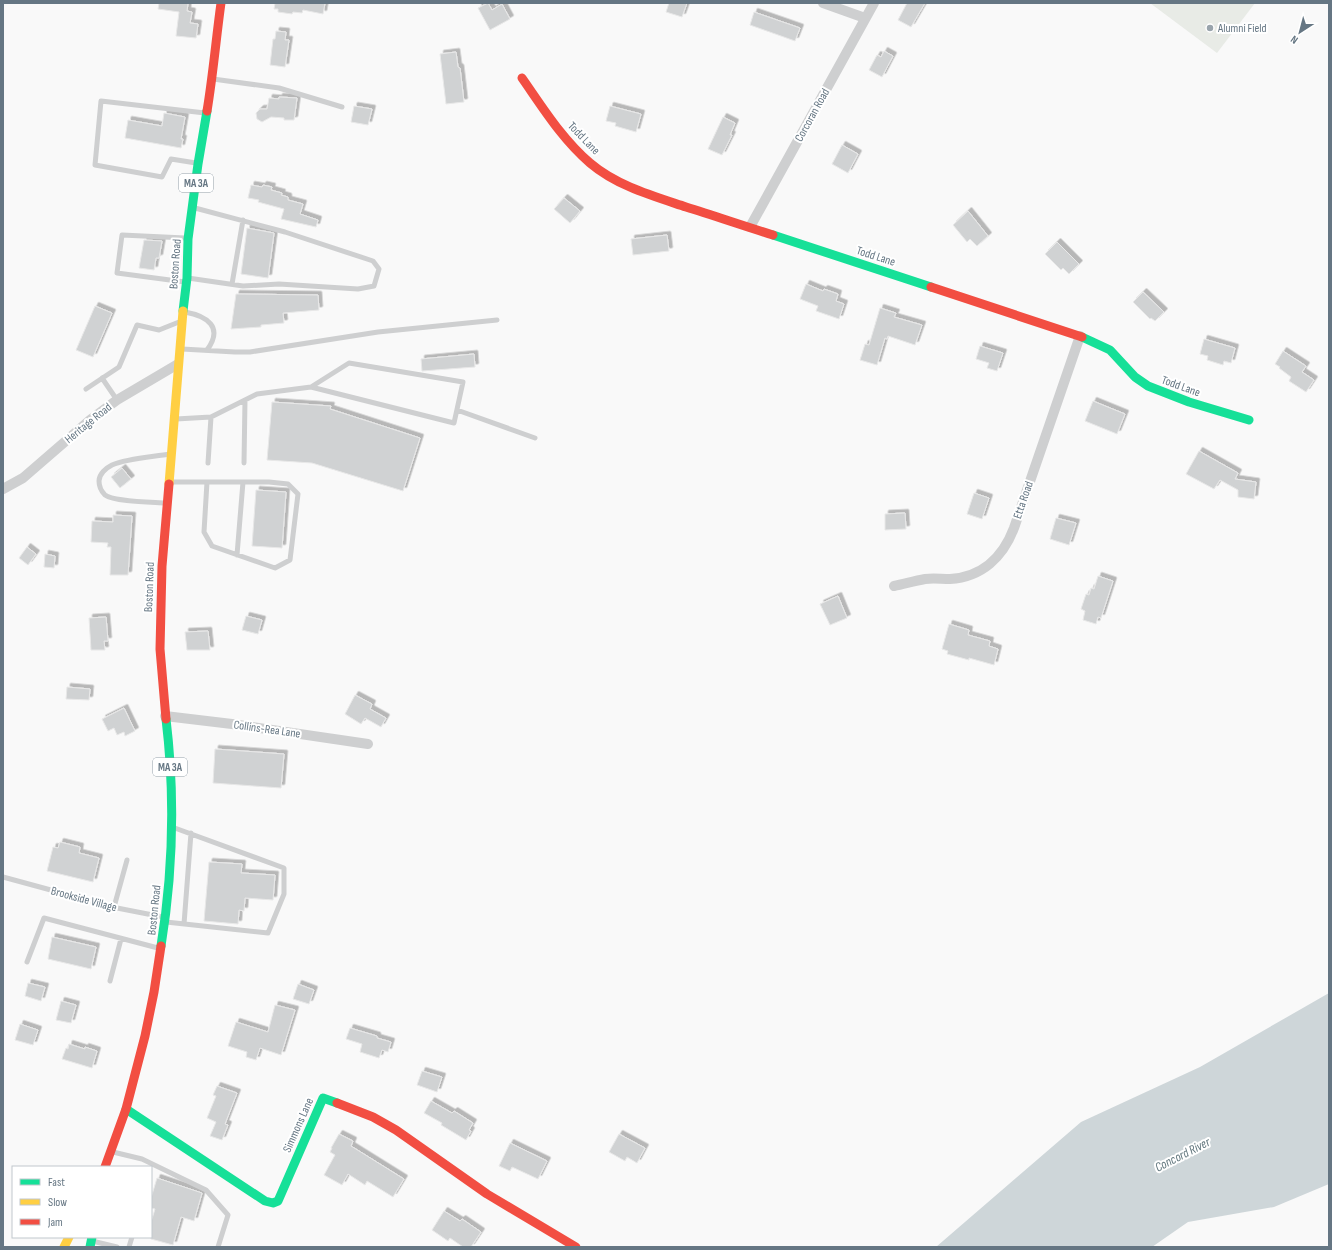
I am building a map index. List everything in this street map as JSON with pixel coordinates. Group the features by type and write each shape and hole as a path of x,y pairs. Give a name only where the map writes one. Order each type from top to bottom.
{"street":[{"name":"Boston Road","path":"105,1166 126,1109 145,1036 154,992 165,920 170,868 171,826 169,746 165,716 160,649 162,566 179,348 187,280 188,238 212,79 221,3"},
{"path":"824,3 865,18"},
{"name":"Corcoran Road","path":"750,227 874,3"},
{"name":"Todd Lane","path":"522,78 571,145 604,173 626,185 647,194 1080,336 1110,350 1135,377 1148,386 1183,400 1249,420"},
{"name":"Etta Road","path":"894,586 925,579 951,579 963,577 979,571 995,559 1008,543 1080,336"},
{"name":"Heritage Road","path":"3,490 23,478 90,420 117,400 178,364"},
{"name":"Collins-Rea Lane","path":"165,716 232,724 368,744"},
{"name":"Simmons Lane","path":"126,1109 265,1201 273,1203 278,1201 323,1098 373,1116 396,1130 487,1194 576,1247"},
{"path":"64,1247 68,1238"}],"lane":[{"path":"212,79 279,88 342,107"},
{"path":"198,164 171,159 162,177 95,165 101,101 206,113"},
{"path":"188,238 122,235 117,273 243,286 279,284 358,288 374,286 379,269 373,261 285,232 192,207"},
{"path":"232,284 243,220"},
{"path":"183,311 196,314 207,320 213,326 214,335 212,344 208,350"},
{"path":"179,348 250,352 378,332 497,320"},
{"path":"86,389 118,367 138,325 159,330 182,321"},
{"path":"174,419 211,416 257,394 311,387 454,423 463,382 349,363 311,387"},
{"path":"102,378 117,400"},
{"path":"244,463 245,400"},
{"path":"457,410 535,438"},
{"path":"208,463 211,416"},
{"path":"167,503 118,500 106,495 100,489 99,480 103,472 111,466 172,453"},
{"path":"169,482 207,482 243,482 288,484 298,494 290,560 276,568 212,546 204,532 207,482"},
{"path":"237,555 243,482"},
{"path":"171,826 191,834 184,924"},
{"name":"Brookside Village","path":"3,877 165,920 184,924 268,933 284,894 284,868 191,834"},
{"path":"114,907 126,860"},
{"path":"27,962 44,918 161,949"},
{"path":"110,981 122,939"},
{"path":"110,1151 142,1159 151,1166"},
{"path":"152,1167 206,1190 228,1215 218,1247"},
{"path":"91,1242 117,1247"}],"shaded area":[{"name":"Alumni Field","path":"1150,3 1255,3 1217,53"}],"water":[{"name":"Concord River","path":"1329,993 1329,1184 1274,1207 1188,1222 1152,1247 936,1247 1081,1122 1200,1067"}],"building":[{"path":"159,3 188,3 187,11 192,12 190,23 198,24 196,38 176,36 179,12 158,9"},
{"path":"275,3 325,3 323,14 303,10 302,13 293,12 292,14 278,12 278,9 274,9"},
{"path":"488,3 492,10 502,4 510,19 490,30 478,8"},
{"path":"669,3 687,3 682,17 666,12"},
{"path":"907,3 925,3 911,27 898,20"},
{"path":"754,12 800,28 795,41 750,25"},
{"path":"276,31 286,32 285,40 289,40 285,67 270,65 273,39 275,39"},
{"path":"884,51 893,56 882,77 869,70 877,55 881,57"},
{"path":"456,52 458,67 460,68 464,102 446,104 440,54"},
{"path":"279,97 297,98 294,120 284,120 284,118 271,117 262,122 257,119 256,113 260,109 267,109 269,98 279,99"},
{"path":"354,106 372,109 368,125 351,122"},
{"path":"610,106 641,114 636,132 615,126 616,123 606,121"},
{"path":"164,113 185,117 181,148 125,138 128,120 162,126"},
{"path":"723,117 735,123 730,135 732,135 722,155 708,149"},
{"path":"842,145 858,154 848,173 832,164"},
{"path":"251,185 272,187 271,190 282,193 281,195 288,197 288,200 303,204 300,214 318,220 316,227 281,219 284,209 258,202 259,200 248,198"},
{"path":"564,198 580,211 570,223 554,209"},
{"path":"968,211 988,236 977,246 970,239 967,242 953,225"},
{"path":"247,228 274,233 268,278 241,274"},
{"path":"667,235 669,251 633,255 631,239"},
{"path":"144,240 162,241 159,258 156,258 154,270 139,268"},
{"path":"1057,242 1079,264 1069,274 1063,268 1061,270 1045,254"},
{"path":"806,284 823,291 824,289 838,294 836,301 844,304 839,319 816,311 818,306 800,299"},
{"path":"1143,292 1164,312 1155,321 1151,318 1150,319 1133,302"},
{"path":"236,294 318,295 319,310 283,313 284,323 261,325 261,327 231,329"},
{"path":"95,306 112,313 93,357 76,350"},
{"path":"880,308 896,313 894,317 922,325 915,345 888,336 887,339 885,338 877,365 860,360 865,344 869,345"},
{"path":"1204,339 1235,348 1231,363 1224,361 1223,365 1207,360 1208,356 1200,354"},
{"path":"980,346 1003,353 997,371 987,368 989,363 976,359"},
{"path":"1283,351 1306,366 1302,372 1314,380 1306,392 1289,381 1291,377 1275,364"},
{"path":"474,354 475,367 422,371 421,359"},
{"path":"1093,401 1125,414 1117,434 1085,421"},
{"path":"272,402 331,406 330,409 420,438 403,491 312,463 267,460"},
{"path":"1199,451 1238,473 1235,479 1256,482 1254,499 1238,497 1238,490 1220,480 1214,489 1186,474"},
{"path":"122,468 131,479 120,488 111,477"},
{"path":"256,490 286,492 282,548 252,546"},
{"path":"974,493 989,498 982,519 967,514"},
{"path":"905,513 906,529 885,530 885,514"},
{"path":"113,515 132,516 128,575 110,575 111,547 107,547 108,543 91,542 92,521 113,522"},
{"path":"1056,518 1076,523 1069,545 1050,539"},
{"path":"27,547 36,554 28,565 19,558"},
{"path":"45,554 55,556 54,568 44,567"},
{"path":"1098,576 1113,581 1101,618 1098,617 1096,624 1083,620 1085,611 1081,609 1086,594 1089,595 1091,588 1094,589"},
{"path":"838,596 847,618 830,625 820,604"},
{"path":"246,616 262,620 258,634 242,630"},
{"path":"106,617 108,641 104,641 105,650 91,650 89,618"},
{"path":"949,624 969,630 968,635 990,641 989,646 998,649 994,665 947,654 948,651 942,649"},
{"path":"208,631 210,650 187,650 185,632"},
{"path":"67,687 90,689 89,700 66,699"},
{"path":"355,695 372,704 370,709 386,718 381,727 365,718 361,724 345,714"},
{"path":"124,708 135,731 125,736 124,732 117,735 114,728 108,731 102,719"},
{"path":"215,749 284,754 281,788 213,783"},
{"path":"60,842 80,847 79,853 99,858 93,882 47,871 53,847 58,848"},
{"path":"209,862 242,864 241,873 275,875 273,900 245,898 244,911 239,910 238,924 204,921"},
{"path":"52,937 96,947 91,969 48,959"},
{"path":"28,983 45,987 41,1001 25,996"},
{"path":"298,984 314,990 309,1004 293,999"},
{"path":"61,1001 76,1005 71,1023 56,1020"},
{"path":"275,1005 295,1010 281,1055 260,1048 256,1060 246,1057 247,1052 228,1046 236,1022 268,1032"},
{"path":"20,1024 38,1030 33,1045 15,1040"},
{"path":"350,1028 391,1042 388,1052 382,1050 379,1058 360,1052 362,1044 346,1039"},
{"path":"69,1044 97,1051 92,1068 62,1059 66,1048 68,1049"},
{"path":"422,1071 442,1077 437,1092 417,1085"},
{"path":"217,1086 237,1093 225,1124 228,1125 222,1140 210,1136 216,1122 207,1118 216,1096 213,1095"},
{"path":"431,1101 452,1113 454,1111 473,1123 466,1140 441,1125 442,1123 424,1113"},
{"path":"339,1134 353,1141 351,1146 404,1179 393,1197 367,1181 365,1185 348,1174 342,1185 324,1175 335,1155 330,1152"},
{"path":"619,1134 645,1148 637,1163 627,1157 625,1161 609,1152"},
{"path":"510,1143 547,1161 538,1179 512,1167 510,1171 499,1166"},
{"path":"157,1178 202,1193 194,1221 181,1217 173,1245 151,1239 152,1219 155,1209 152,1208 152,1195"},
{"path":"444,1211 460,1221 462,1219 481,1232 471,1247 463,1247 450,1238 448,1241 432,1230"}],"traffic: fast":[{"path":"183,311 187,278 188,239 207,111"},
{"path":"773,235 931,287"},
{"path":"1082,337 1110,350 1135,377 1148,386 1189,402 1249,420"},
{"path":"161,946 168,890 172,804 166,719"},
{"path":"126,1109 265,1201 273,1203 278,1201 323,1098 337,1103"},
{"path":"90,1247 92,1238"}],"traffic: slow":[{"path":"169,484 183,311"},
{"path":"64,1247 68,1238"}],"traffic: jam":[{"path":"207,111 221,3"},
{"path":"522,78 545,112 571,144 590,163 612,178 636,190 773,235"},
{"path":"931,287 1082,337"},
{"path":"166,719 160,649 162,566 169,484"},
{"path":"105,1166 126,1109 145,1036 161,946"},
{"path":"337,1103 373,1117 396,1130 487,1194 576,1247"}],"place":[{"name":"Alumni Field","path":"1210,28"}]}
